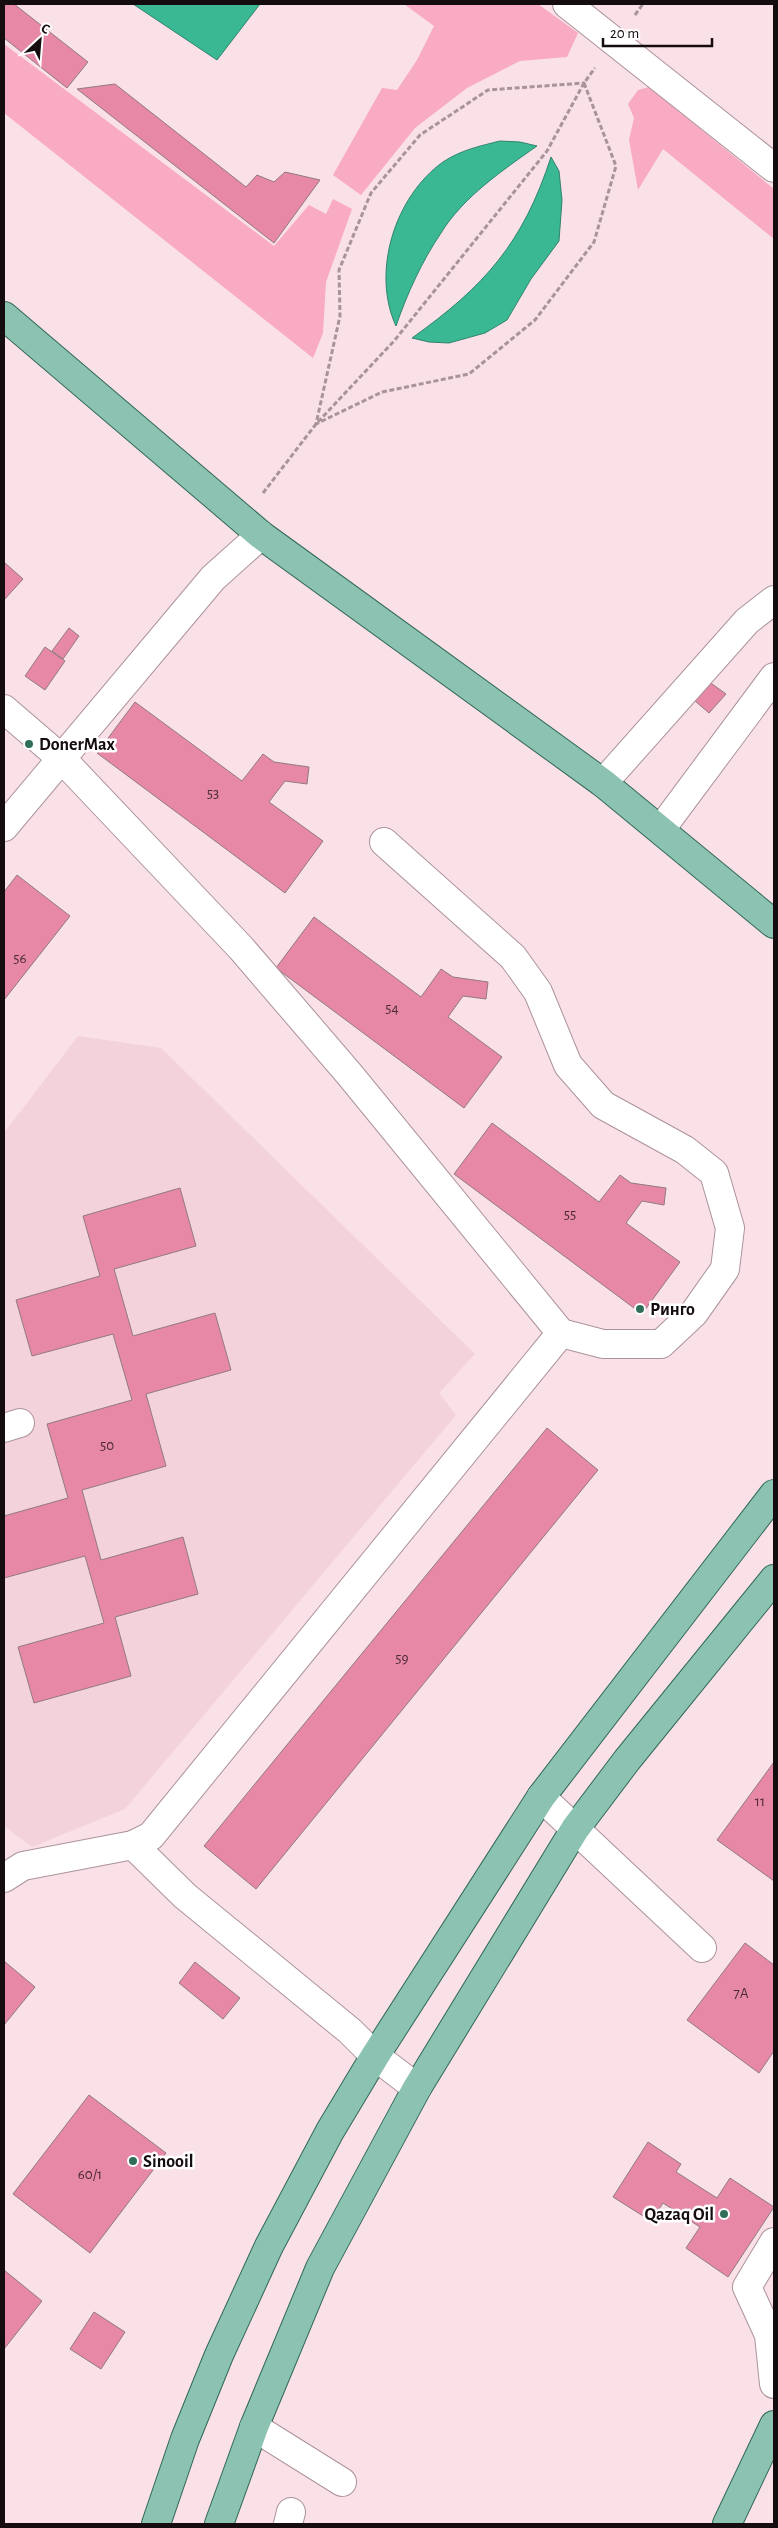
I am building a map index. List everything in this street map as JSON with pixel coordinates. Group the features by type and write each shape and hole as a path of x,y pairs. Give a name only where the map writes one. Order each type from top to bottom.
{"main road":[{"path":"4,316 252,528 603,783 774,924"},
{"path":"156,2524 188,2431 219,2355 269,2246 330,2131 375,2056 541,1797 774,1494"},
{"path":"219,2524 254,2427 320,2268 417,2088 575,1829 627,1760 774,1579"},
{"path":"727,2524 774,2425"}],"street":[{"path":"566,4 774,168"},
{"path":"4,827 213,578 252,528"},
{"path":"603,783 747,621 774,600"},
{"path":"661,829 774,677"},
{"path":"6,713 62,758 241,948 350,1075 560,1333 603,1344 661,1344 694,1313 725,1269 730,1228 714,1174 685,1150 603,1105 568,1065 538,992 514,956 384,842"},
{"path":"4,1878 23,1866 133,1845 151,1836 560,1333"},
{"path":"541,1797 702,1948"},
{"path":"133,1845 185,1896 350,2031 375,2056 417,2088"},
{"path":"774,2242 747,2287 769,2335 774,2384"},
{"path":"254,2427 342,2482"}],"path":[{"path":"252,528 316,424 394,341 541,158 584,83 614,41 644,4"},
{"path":"316,424 382,392 469,374 535,320 594,242 616,166 584,83"},
{"path":"316,424 340,316 338,270 370,193 420,135 488,90 584,83"}],"shaded area":[{"path":"133,4 260,4 217,60"},
{"path":"404,4 538,4 578,33 567,57 520,61 467,88 415,128 361,195 333,175 382,88 397,90 417,60 434,26"},
{"path":"4,44 274,246 309,205 326,214 333,199 352,209 326,282 323,333 313,358 4,113"},
{"path":"649,87 774,189 774,239 663,149 638,190 629,140 634,118 628,104 638,90"},
{"path":"500,141 520,142 537,146 484,185 450,220 421,266 396,326 389,305 386,282 387,259 392,236 400,215 412,194 426,177 443,162 464,151"},
{"path":"551,157 559,171 562,200 559,241 531,279 507,320 485,333 449,343 429,342 412,338 461,300 481,281 498,260 528,214"},
{"path":"78,1036 161,1048 475,1354 439,1393 456,1415 125,1809 32,1847 4,1826 4,1133"}],"building":[{"path":"4,4 14,4 88,62 67,88 4,38"},
{"path":"115,84 246,187 257,175 274,182 285,172 320,180 274,243 77,89"},
{"path":"4,564 23,579 4,600"},
{"path":"69,628 79,636 63,659 52,651"},
{"path":"45,647 65,661 45,690 25,676"},
{"path":"708,681 726,694 709,713 694,700"},
{"path":"135,702 242,781 263,754 274,762 309,767 307,784 285,781 269,802 323,841 285,893 97,753"},
{"path":"17,875 70,916 4,1000 4,892"},
{"path":"314,917 421,997 441,969 453,977 488,982 486,999 463,996 448,1017 502,1057 464,1108 276,968"},
{"path":"492,1123 599,1202 620,1175 631,1183 666,1188 664,1205 642,1201 626,1223 680,1262 642,1314 454,1174"},
{"path":"180,1188 196,1246 114,1269 133,1336 215,1313 231,1370 146,1394 166,1466 82,1490 101,1560 183,1537 198,1594 115,1617 131,1676 34,1703 18,1647 104,1623 85,1556 4,1578 4,1516 68,1498 47,1424 132,1400 113,1334 32,1356 16,1300 100,1276 83,1216"},
{"path":"547,1428 598,1470 256,1889 204,1846"},
{"path":"774,1762 774,1881 717,1840"},
{"path":"745,1943 774,1965 774,2051 759,2073 687,2020"},
{"path":"4,1961 35,1987 4,2025"},
{"path":"195,1962 240,1998 223,2019 179,1983"},
{"path":"89,2095 166,2153 90,2253 13,2194"},
{"name":"Qazaq Oil","path":"648,2142 681,2164 676,2172 717,2198 730,2178 774,2207 728,2277 686,2248 700,2227 663,2203 651,2221 613,2197"},
{"path":"4,2270 42,2301 4,2349"},
{"path":"94,2312 125,2332 101,2369 70,2349"}],"place":[{"name":"DonerMax","path":"29,744"},
{"name":"Ринго","path":"640,1309"},
{"name":"Sinooil","path":"133,2161"},
{"name":"Qazaq Oil","path":"724,2214"}]}
